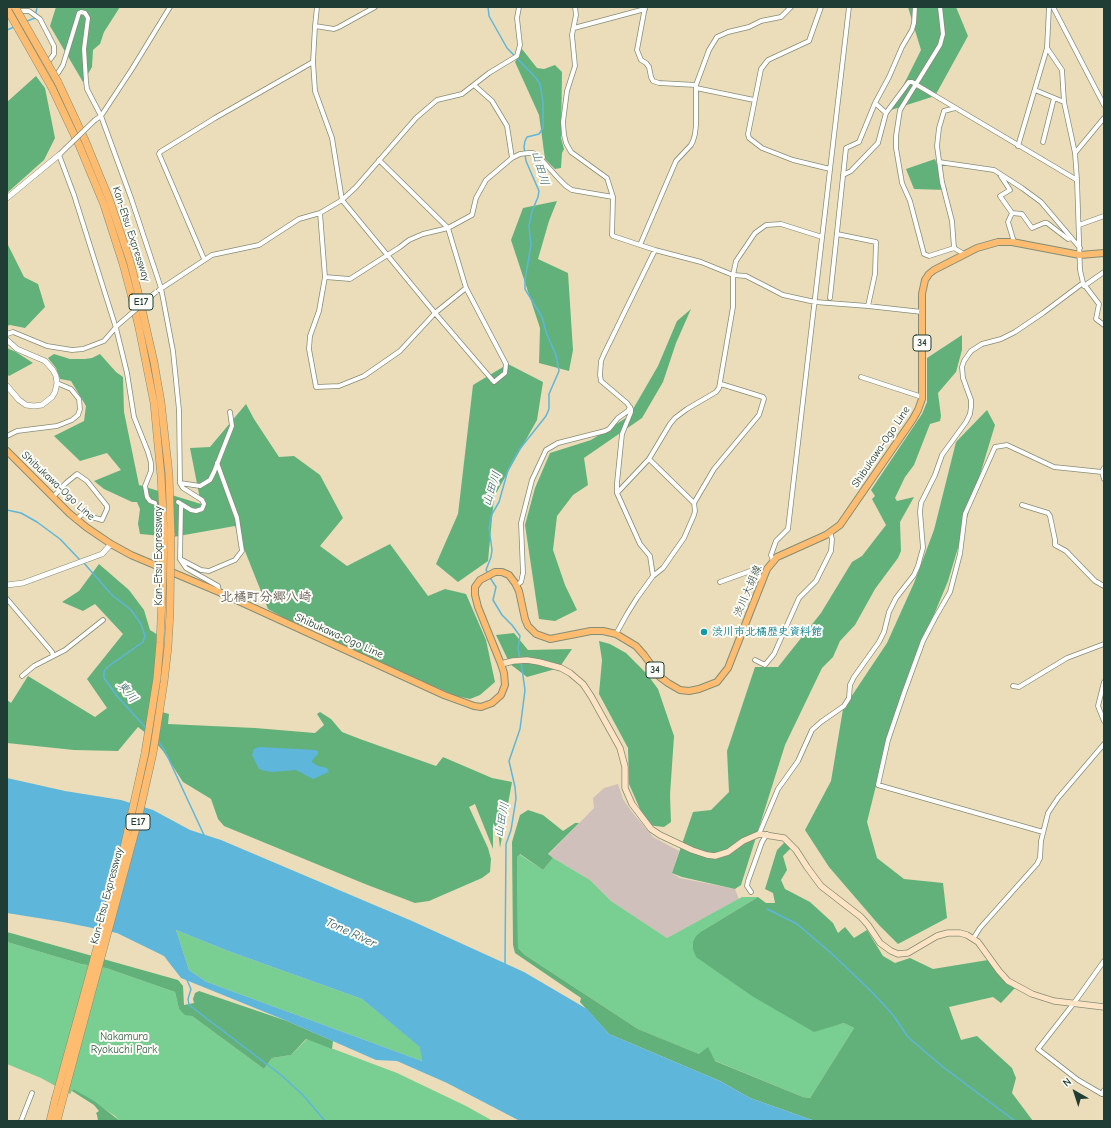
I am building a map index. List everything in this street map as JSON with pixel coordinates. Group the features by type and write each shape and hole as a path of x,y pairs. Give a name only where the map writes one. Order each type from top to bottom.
{"highway":[{"name":"Kan-Etsu Expressway","path":"15,7 58,82 82,134 110,201 130,262 147,326 161,402 168,474 167,534 160,643 157,678 145,753 119,868 58,1101 50,1121"},
{"name":"Kan-Etsu Expressway","path":"7,8 52,88 79,145 104,205 116,242 141,335 154,403 167,534"},
{"name":"Kan-Etsu Expressway","path":"57,1121 58,1101"}],"main road":[{"name":"Shibukawa-Ogo Line","path":"782,555 830,532 840,525 908,428 918,410 922,397 922,294 925,280 934,270 964,254 988,244 998,242 1014,242 1080,255 1104,253"},
{"name":"Shibukawa-Ogo Line","path":"7,451 76,520 111,544 131,555 219,592 444,695 474,706 486,706 497,700 505,685 504,673 501,664 478,607 475,587 480,580 495,572 502,572 509,575 517,585"},
{"name":"渋川大胡線","path":"517,585 528,626 533,632 540,636 550,639 591,631 603,631 616,634 636,646 660,677 674,687 680,690 699,689 718,682 728,668 762,579 773,561 782,555"},
{"path":"501,664 513,661 528,660 539,662 561,668 583,684 620,748 625,767 625,788 632,804 651,829 660,835 692,850 707,855 723,854 759,834 767,834 784,838 791,844 821,886 861,917 880,943 898,954 908,953 932,938 948,933 960,933 973,939 982,946 999,971 1008,981 1054,1001 1104,1007"}],"street":[{"path":"7,198 59,155 100,116 132,69 170,7"},
{"path":"317,7 313,62 315,91 332,138 342,200 494,382 505,373 506,364 466,288 448,228 379,160"},
{"path":"315,26 334,29 375,7"},
{"path":"7,334 13,332 47,346 72,350 83,350 104,341 117,326 156,292 204,259 212,255 259,245 299,219 320,213 342,200 356,187 416,118 437,100 462,94 516,56 520,45 517,18 519,7"},
{"path":"575,7 576,15 572,35 575,66 567,91 563,122 564,139 570,152 607,178 613,197 612,235 615,238 701,262 733,275 751,278 783,294 815,302 922,312"},
{"path":"640,245 676,161 693,141 696,125 696,87 709,50 717,37 761,21 781,17 792,7"},
{"path":"821,7 809,41 768,60 761,68 748,134 749,138 762,148 793,160 830,169"},
{"path":"773,561 771,555 776,541 788,529 849,7"},
{"path":"830,298 846,148 859,142 902,47 912,30 915,7"},
{"path":"940,7 943,34 940,45 900,110 896,148 902,183 910,201 924,254 929,256 954,248 964,254"},
{"path":"1018,146 1047,48 1049,7"},
{"path":"1053,7 1104,105"},
{"path":"574,28 645,8 637,50 641,60 649,67 653,81 696,87 754,100"},
{"path":"7,17 12,13 29,11 40,19 54,46 54,54 45,66 49,75 58,73 63,65 79,13 81,12 88,16 84,48 86,81 88,89 100,116 131,198 161,288 173,351 179,410 180,483 183,488 202,500 204,504 202,509 196,511 180,503 180,559 186,568 218,586 219,592"},
{"path":"1047,48 1062,70 1064,102 1074,153 1077,180 1080,270 1083,285 1099,304 1096,320 1104,325"},
{"path":"204,259 159,154 160,152 215,118 313,62"},
{"path":"843,175 851,171 878,143 886,113 909,82 912,82 1077,180"},
{"path":"474,85 492,102 507,126 512,158"},
{"path":"1035,90 1064,102"},
{"path":"1043,142 1054,98"},
{"path":"876,103 886,113"},
{"path":"954,248 952,221 943,187 937,146 939,128 944,112 955,108"},
{"path":"1074,153 1104,118"},
{"path":"325,277 350,279 409,240 423,234 448,228 472,215 476,198 486,180 512,158 520,154 533,153 540,158 566,186 572,190 613,197"},
{"path":"59,155 83,220 117,326 134,417 151,463 151,471 146,486 147,497 150,502 155,503"},
{"path":"939,162 994,170 1041,202 1080,248"},
{"path":"998,173 1010,190 1000,196 1012,213 1022,214 1032,228 1048,223 1068,239 1071,238"},
{"path":"320,213 325,277 319,311 310,336 309,349 316,387 339,386 364,376 400,351 435,312 466,288"},
{"path":"1012,213 1008,222 1014,242"},
{"path":"1079,225 1104,216"},
{"path":"617,493 649,460 675,418 716,392 721,384 728,334 734,307 733,275 736,261 755,233 766,225 781,224 822,237"},
{"path":"837,234 876,242 875,274 868,306"},
{"path":"653,576 650,556 640,544 617,493 622,434 631,412 630,407 601,381 600,368 604,354 656,250"},
{"path":"759,834 778,789 798,761 812,730 844,706 849,698 850,685 854,677 879,642 884,632 889,612 896,598 914,575 918,566 923,548 920,512 921,503 935,475 942,455 966,422 970,414 970,400 963,378 962,367 964,361 971,351 982,344 1001,339 1015,332 1104,272"},
{"path":"7,340 17,349 45,361 53,370 57,383 52,397 42,405 34,406 23,402 7,386"},
{"path":"861,376 922,397"},
{"path":"7,436 16,431 57,426 72,420 78,415 80,409 79,399 71,389 57,383"},
{"path":"616,634 627,614 653,576 663,568 684,538 694,515 694,503 714,469 759,414 764,399 763,397 721,384"},
{"path":"517,585 521,582 523,573 521,523 532,480 544,454 550,447 558,443 609,429 618,418 628,411 630,407"},
{"path":"180,483 200,486 210,480 232,426 230,412"},
{"path":"1043,832 878,785 888,740 904,693 934,618 950,592 960,554 964,514 995,447 1007,445 1054,467 1103,470 1104,479"},
{"path":"649,460 694,503"},
{"path":"180,559 201,570 209,571 235,560 242,551 237,518 217,463"},
{"path":"53,498 66,483 77,474 88,481 107,509 102,520 82,514 76,520"},
{"path":"1022,505 1048,513 1050,516 1055,545 1066,551 1095,581 1104,586"},
{"path":"755,660 765,665 774,654 799,598 816,581 831,551 832,539 830,532"},
{"path":"7,585 23,583 87,560 102,554 111,544"},
{"path":"720,582 753,570 762,579"},
{"path":"7,599 52,652 53,656"},
{"path":"22,676 34,666 65,650 103,620"},
{"path":"1013,686 1019,686 1067,658 1104,644"},
{"path":"1104,682 1098,706 1104,720"},
{"path":"973,939 980,928 1037,864 1040,858 1043,832 1048,813 1058,798 1104,744"},
{"path":"751,892 747,886 748,881 762,842 767,834"},
{"path":"1104,961 1074,1003 1038,1049 1078,1080 1102,1094 1104,1090"},
{"path":"21,1121 32,1093"}],"shaded area":[{"path":"618,784 623,799 653,837 679,851 672,873 680,878 735,889 739,899 667,938 611,901 590,880 548,855 594,808 593,798 604,788"}],"green space":[{"path":"56,7 120,7 104,32 100,44 93,50 92,67 83,82 50,26"},
{"path":"908,7 956,7 968,36 935,96 891,110 921,50"},
{"path":"522,49 537,68 544,69 555,65 562,72 561,138 564,149 562,153 561,168 555,169 545,159 539,115 515,62"},
{"path":"36,76 45,88 55,138 44,160 7,193 7,102"},
{"path":"935,159 947,190 914,189 906,169"},
{"path":"557,201 549,221 538,259 568,273 573,350 569,371 539,363 540,328 511,240 523,208"},
{"path":"7,243 24,277 38,284 45,307 25,328 10,325 7,326"},
{"path":"691,309 676,343 663,382 642,418 584,458 588,485 573,495 557,516 553,550 565,585 577,610 555,621 539,619 525,525 535,488 550,453 591,440 629,416 658,366 677,321"},
{"path":"962,335 962,350 956,372 938,393 941,416 940,421 930,424 914,465 905,477 895,498 897,501 914,497 900,522 901,551 898,558 875,589 855,625 840,641 833,657 822,668 785,745 741,885 735,889 682,877 672,873 693,812 711,810 729,792 727,751 755,667 778,667 821,613 852,562 862,556 886,525 872,499 875,496 871,490 922,414 927,402 927,358"},
{"path":"7,348 33,363 9,376 7,374"},
{"path":"54,354 70,359 85,359 92,358 100,354 116,372 123,377 124,412 139,485 201,504 190,448 210,447 246,404 279,457 294,456 320,475 343,518 320,546 347,566 390,544 428,596 445,589 466,594 486,640 495,682 480,695 470,699 456,696 335,643 326,629 313,625 299,626 268,609 235,526 173,537 140,534 138,524 140,509 137,502 132,502 104,489 94,481 121,470 107,453 80,461 54,436 84,421 86,406 71,381 60,379 56,368 48,358"},
{"path":"508,364 543,382 537,420 494,497 488,561 458,582 436,564 458,514 473,385"},
{"path":"987,410 995,425 948,581 923,641 887,741 867,822 877,858 904,879 943,883 947,918 898,944 879,925 829,867 805,830 831,781 843,709 887,643 914,583 934,530 956,442"},
{"path":"99,564 129,590 144,610 150,630 158,635 151,709 169,714 168,724 255,728 315,733 324,725 317,714 320,712 331,719 342,732 360,739 436,766 443,757 492,778 512,782 500,848 498,831 493,823 493,849 475,804 469,807 488,848 491,859 490,872 482,878 429,901 415,903 224,826 218,819 211,799 183,782 163,751 151,737 138,727 118,751 74,750 7,743 7,700 11,703 28,676 95,717 107,708 87,679 123,634 95,604 83,611 62,602 79,591"},
{"path":"514,633 528,650 572,649 559,668 527,677 510,664 496,635"},
{"path":"599,641 610,644 626,653 647,674 658,689 674,736 670,795 671,822 664,827 647,825 629,784 628,748 599,694 602,660"},
{"path":"528,810 543,815 563,831 575,823 579,823 548,854 553,858 543,870 520,854 517,857 518,948 525,955 638,1029 699,1054 708,1047 715,1061 803,1097 810,1098 854,1028 844,1023 814,1032 752,996 696,957 693,949 693,942 696,936 702,931 758,897 766,903 775,903 773,893 765,889 777,850 785,842 791,848 783,856 787,870 781,880 785,889 810,902 833,923 838,933 845,927 854,938 867,930 883,956 895,963 910,958 933,969 988,960 1004,981 1015,988 1001,1003 993,997 949,1007 961,1040 977,1036 1012,1068 1016,1078 1012,1093 1033,1121 815,1121 750,1098 720,1081 609,1034 580,1002 581,998 515,953 513,945 512,842 520,815"},
{"path":"519,854 543,870 553,858 590,880 611,901 667,938 742,897 758,897 702,931 814,1031 844,1023 854,1028 810,1098 803,1097 638,1029 525,955 518,948 517,857"},
{"path":"176,930 228,951 362,999 421,1047 422,1061 207,982 189,970"},
{"path":"7,932 178,980 183,986 184,1005 194,1003 193,999 195,993 199,991 287,1021 333,1041 332,1049 306,1039 291,1055 272,1058 264,1069 192,1016 185,1015 179,1009 175,992 106,968 81,964 7,942"},
{"name":"Nakamura Ryokuchi Park","path":"7,942 81,964 106,968 175,992 179,1009 192,1016 264,1069 272,1058 291,1055 307,1039 397,1073 466,1106 493,1121 120,1121 115,1116 73,1089 70,1094 41,1078 7,1064"},
{"path":"73,1089 94,1101 120,1121 98,1121 96,1113 99,1111 94,1105 72,1091"}],"water":[{"path":"259,747 318,751 318,754 312,762 318,766 327,768 329,772 313,779 296,770 272,772 259,769 252,755 254,749"},
{"name":"Tone River","path":"7,778 65,791 121,800 153,810 190,830 221,840 412,921 524,972 587,1009 609,1034 720,1081 750,1098 815,1121 520,1121 447,1083 397,1061 376,1060 287,1021 181,978 164,956 117,933 7,913","holes":["176,930 228,951 362,999 420,1047 422,1061 207,982 189,970"]}],"waterway":[{"name":"東川","path":"27,21 35,18 37,7"},
{"name":"山田川","path":"488,7 489,16 507,48 540,84 543,102 543,128 539,134 527,137 524,147 526,161 539,191 532,211 529,226 531,245 525,280 525,289 542,317 547,335 556,355 559,371 549,394 549,409 546,416 519,450 514,459 508,470 499,502 492,514 489,528 492,550 486,570 488,573"},
{"name":"東川","path":"7,30 14,27"},
{"name":"東川","path":"7,510 21,513 37,522 60,539 80,560"},
{"name":"東川","path":"83,562 112,595 131,610 141,624 145,636 143,642 106,668 104,678 117,696 146,728"},
{"name":"山田川","path":"489,576 496,587 493,600 502,615 520,636 518,648 520,659"},
{"name":"山田川","path":"505,964 506,844 511,830 516,799 509,761 520,729 525,690 521,662"},
{"name":"東川","path":"158,741 165,751 204,835"},
{"path":"767,909 797,924 831,953 872,992 893,1015 908,1037 943,1067 1015,1121"},
{"path":"187,980 191,989 188,999 189,1005 281,1075 303,1095 325,1121"}],"place":[{"name":"渋川市北橘歴史資料館","path":"704,632"}],"district":[{"name":"北橘町分郷八崎","path":"266,597"}]}
